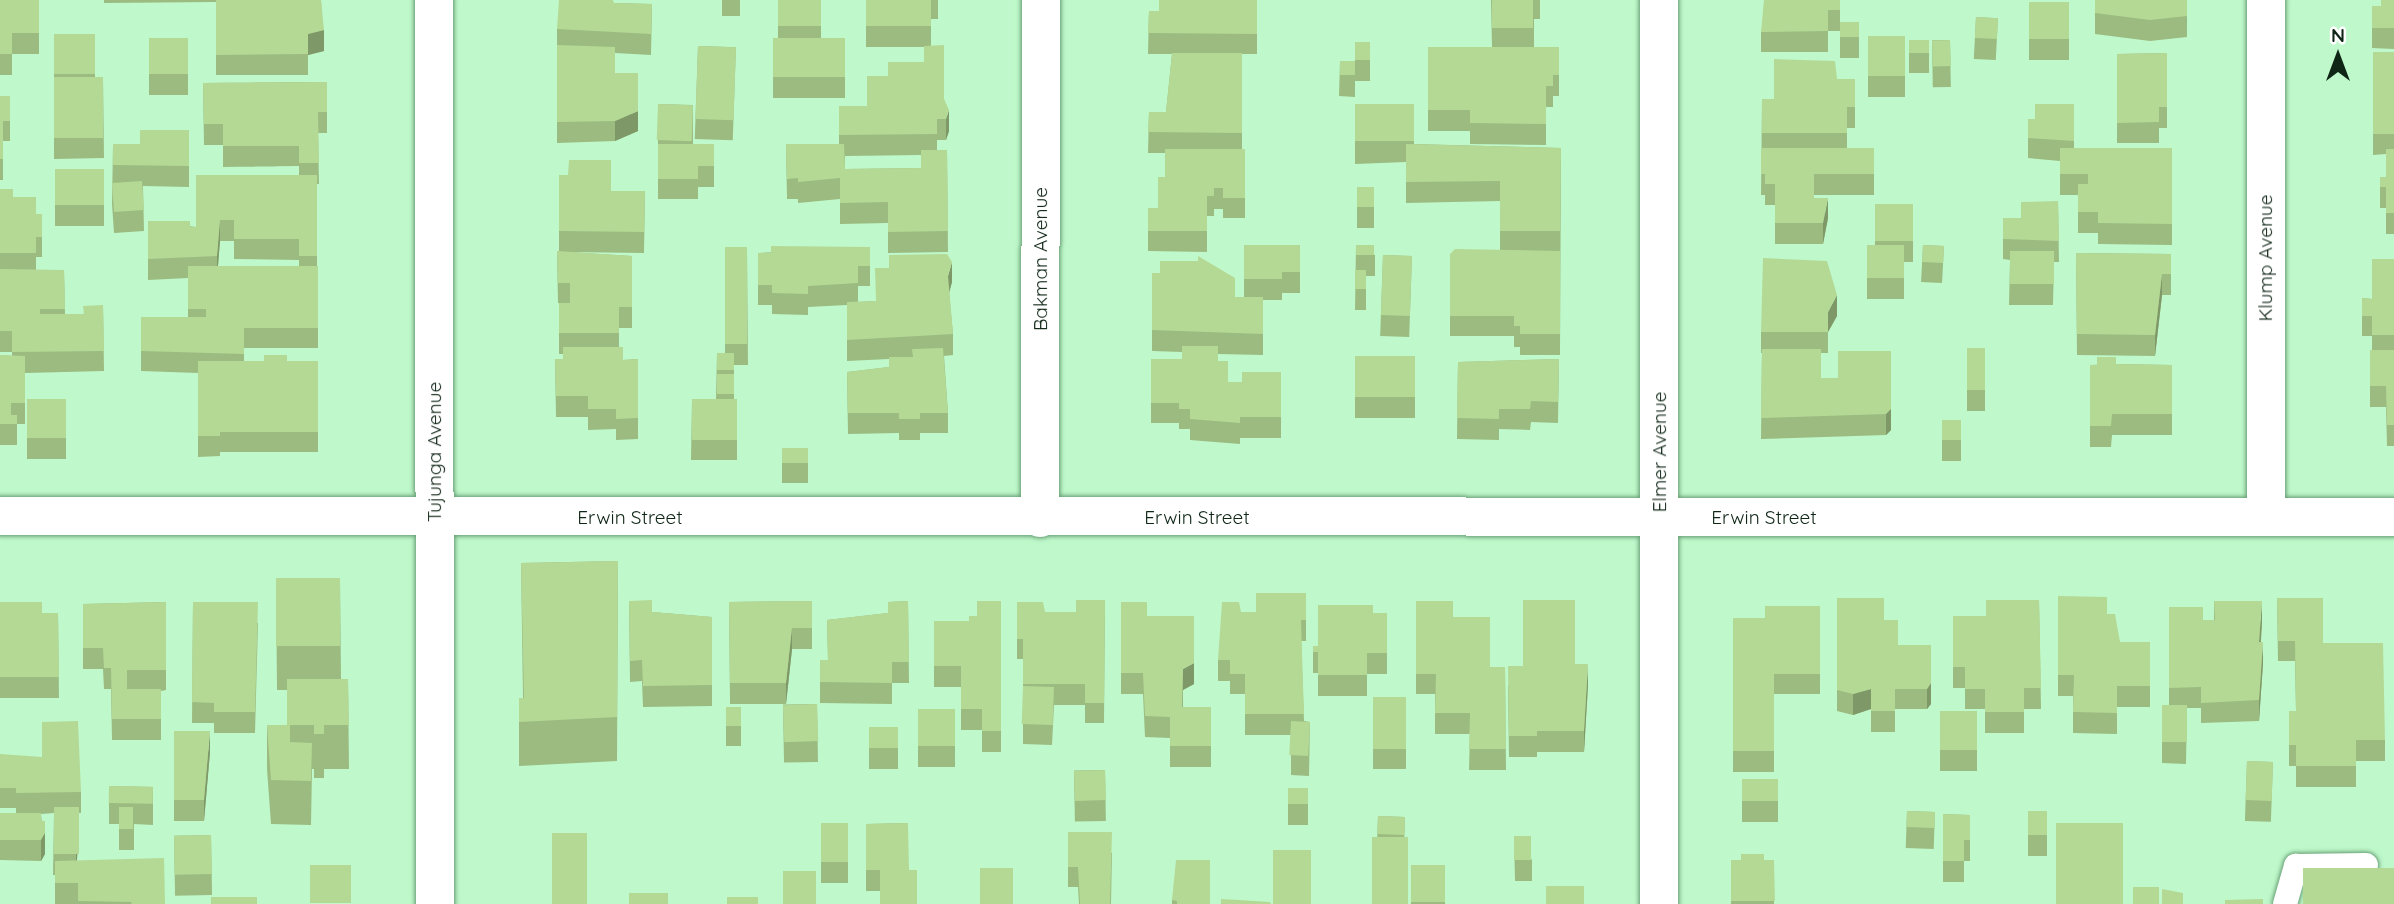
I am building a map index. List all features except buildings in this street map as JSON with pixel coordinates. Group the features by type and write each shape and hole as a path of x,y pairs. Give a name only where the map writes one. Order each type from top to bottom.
{"street":[{"name":"Tujunga Avenue","path":"434,0 435,904"},
{"name":"Bakman Avenue","path":"1040,519 1041,0"},
{"name":"Elmer Avenue","path":"1659,0 1659,904"},
{"name":"Klump Avenue","path":"2266,0 2266,516"},
{"name":"Erwin Street","path":"0,516 1040,519 2394,517"}],"lane":[{"path":"2285,904 2296,866 2366,865"}]}
